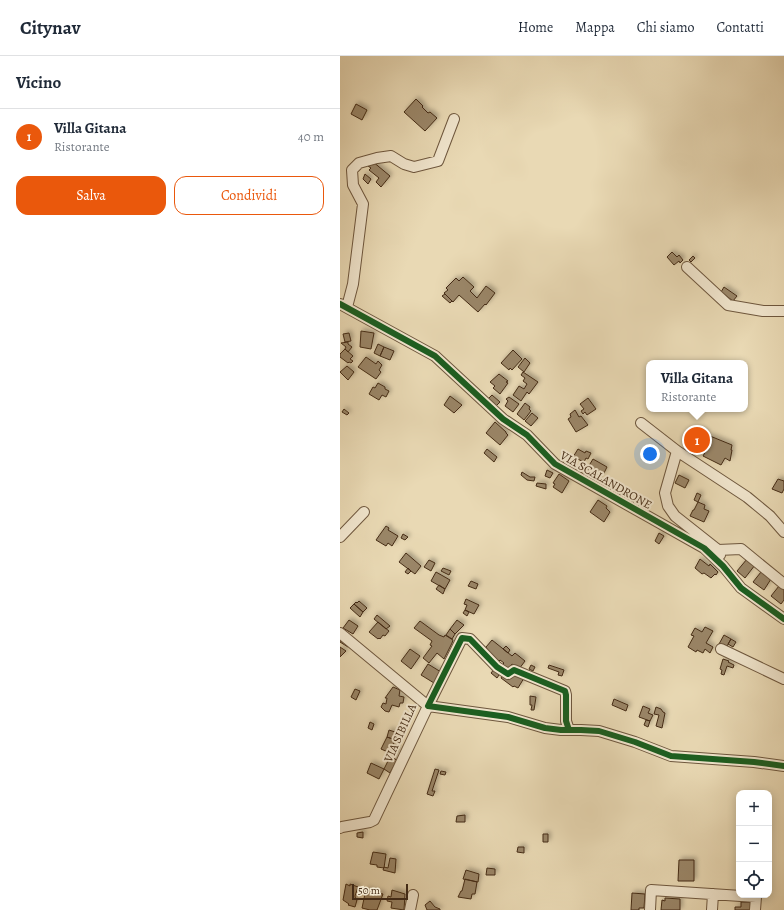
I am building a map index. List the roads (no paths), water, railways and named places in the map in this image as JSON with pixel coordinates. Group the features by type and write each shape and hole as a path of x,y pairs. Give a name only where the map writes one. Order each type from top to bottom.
{"street":[{"path":"343,306 353,284 363,204 353,185 352,170 359,163 391,156 404,164 414,167 438,161 454,119"},
{"path":"687,267 728,305 763,311 784,312"},
{"name":"VIA SCALANDRONE","path":"343,306 435,356 503,419 527,435 555,464 704,548 723,566 741,588 784,619"},
{"path":"641,423 677,451 725,484 747,497 770,516 784,532"},
{"path":"677,451 665,493 668,506 674,516 718,550 723,566"},
{"path":"340,537 364,512"},
{"path":"718,550 741,549 784,584"},
{"name":"VIA SIBILLA","path":"340,633 428,706 374,820 340,828"},
{"path":"569,730 566,721 565,691 514,670 508,674 497,666 470,639 462,638 428,706 508,717 545,728 561,730 599,732 635,742 649,749 671,756 754,762 784,766"},
{"path":"721,649 784,679"},
{"path":"650,910 651,890 756,897 755,910"},
{"path":"712,910 713,894"},
{"path":"410,910 414,895"}],"place":[{"name":"Villa Gitana","path":"697,440"}]}
